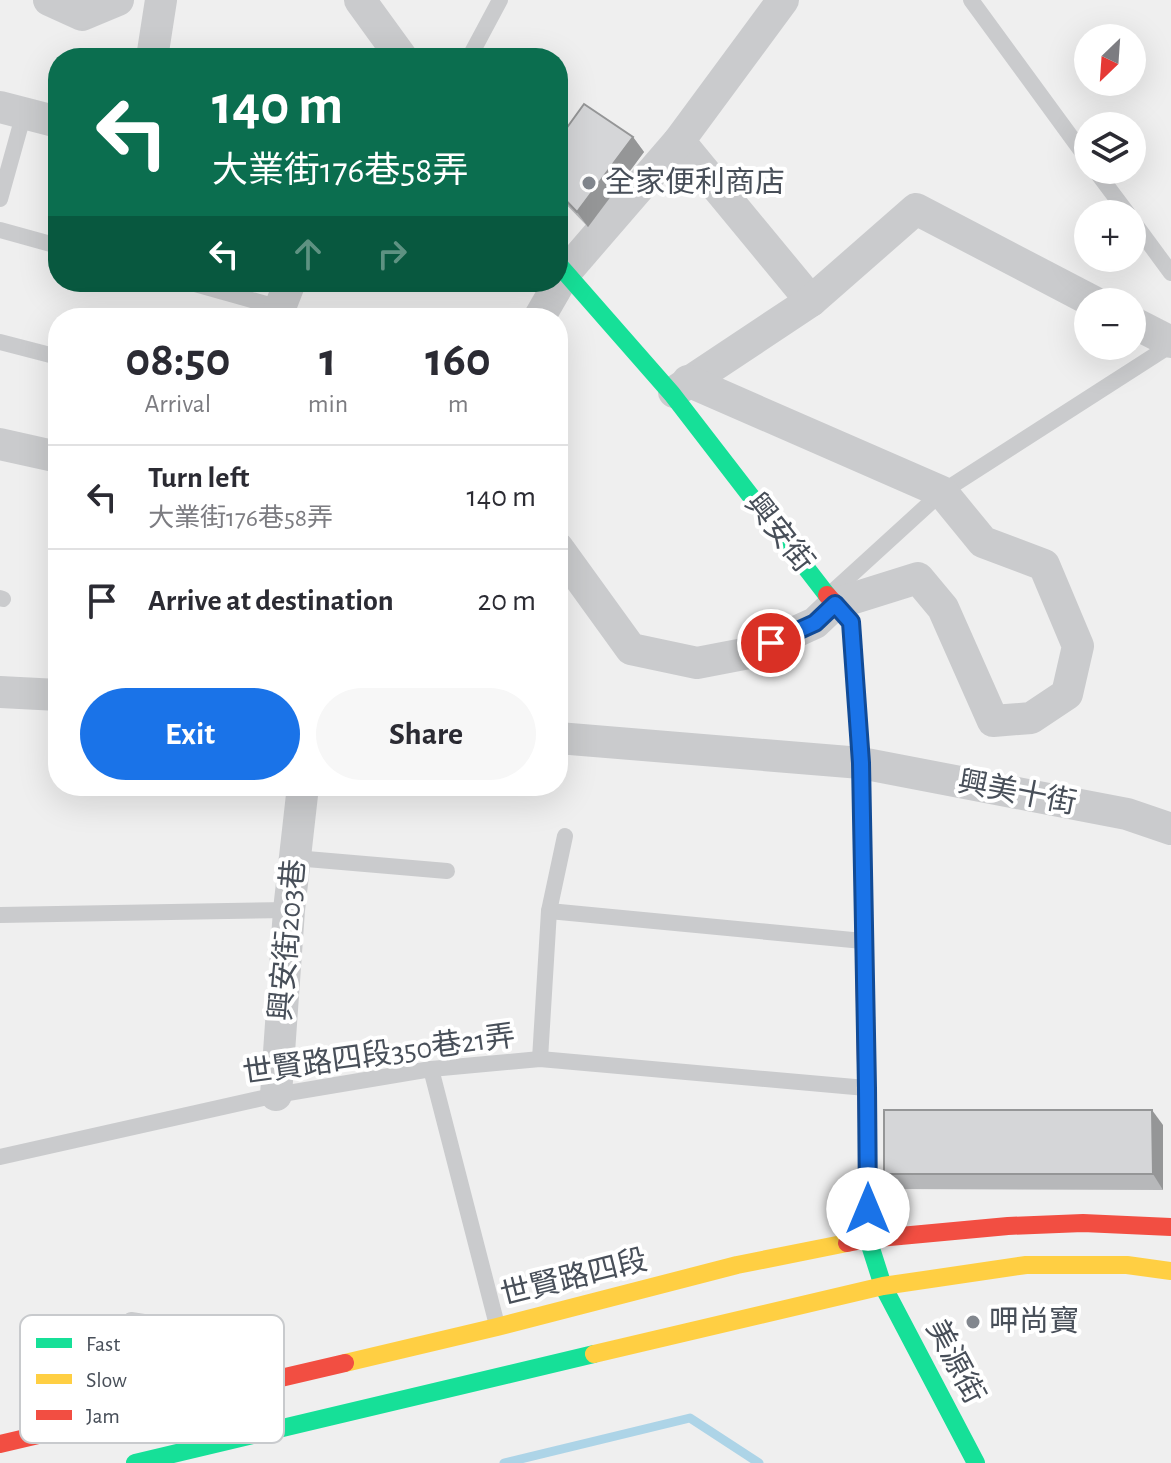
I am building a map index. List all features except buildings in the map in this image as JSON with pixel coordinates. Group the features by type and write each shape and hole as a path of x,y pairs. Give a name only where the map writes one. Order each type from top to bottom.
{"main road":[{"name":"興安街","path":"568,274 680,388 831,600 851,622 861,763 868,1239 883,1286"},
{"name":"世賢路四段","path":"284,1376 497,1327 737,1265 868,1239 1008,1226 1083,1223 1171,1227"},
{"path":"284,1428 883,1286 1026,1265 1127,1265 1171,1271"},
{"name":"美源街","path":"883,1286 976,1463"},
{"name":"世賢路四段","path":"0,1444 20,1439"},
{"path":"135,1463 220,1443"}],"street":[{"path":"49,0 82,15 118,0"},
{"path":"154,48 161,0"},
{"path":"360,0 395,48"},
{"path":"568,261 679,141 783,0"},
{"path":"12,110 48,119"},
{"path":"679,141 811,301"},
{"path":"680,388 811,301 916,209 1074,292"},
{"path":"1146,330 1171,344"},
{"path":"568,562 631,649 697,663 749,653 815,623 831,600 918,578 943,608 993,721 1031,718 1067,694 1078,646 1044,565 983,542 942,492 680,388"},
{"path":"0,444 48,455"},
{"path":"0,692 48,694"},
{"name":"興美十街","path":"568,739 861,763 1127,814 1171,829"},
{"name":"興安街203巷","path":"276,1095 289,910 302,796"}],"lane":[{"path":"474,48 500,0"},
{"path":"971,0 1074,141"},
{"path":"0,199 12,110"},
{"path":"0,230 48,243"},
{"path":"1146,239 1171,273"},
{"path":"233,292 282,303"},
{"path":"0,342 48,354"},
{"path":"831,600 942,492 1171,344"},
{"path":"540,1059 549,911 565,836"},
{"path":"295,858 447,871"},
{"path":"0,915 289,910"},
{"path":"549,911 865,941"},
{"name":"世賢路四段350巷21弄","path":"0,1157 276,1095 431,1069 540,1059 867,1088"},
{"path":"431,1069 497,1327"}],"waterway":[{"path":"504,1463 690,1418 759,1463"}],"traffic: fast":[{"path":"568,275 672,394 827,595"},
{"path":"867,1124 868,1239 883,1286 976,1463"},
{"path":"284,1428 594,1354"},
{"path":"135,1463 219,1443"}],"traffic: slow":[{"path":"345,1363 737,1265 847,1243"},
{"path":"594,1354 883,1286 1026,1265 1127,1265 1171,1271"}],"traffic: jam":[{"path":"827,595 851,622 861,763 867,1124"},
{"path":"847,1243 1008,1226 1083,1223 1171,1227"},
{"path":"284,1377 345,1363"},
{"path":"0,1444 20,1439"}],"place":[{"name":"全家便利商店","path":"589,183"},
{"name":"呷尚寶","path":"973,1322"}],"route":[{"path":"771,643 815,623 835,604 851,622 861,763 868,1209"}]}
